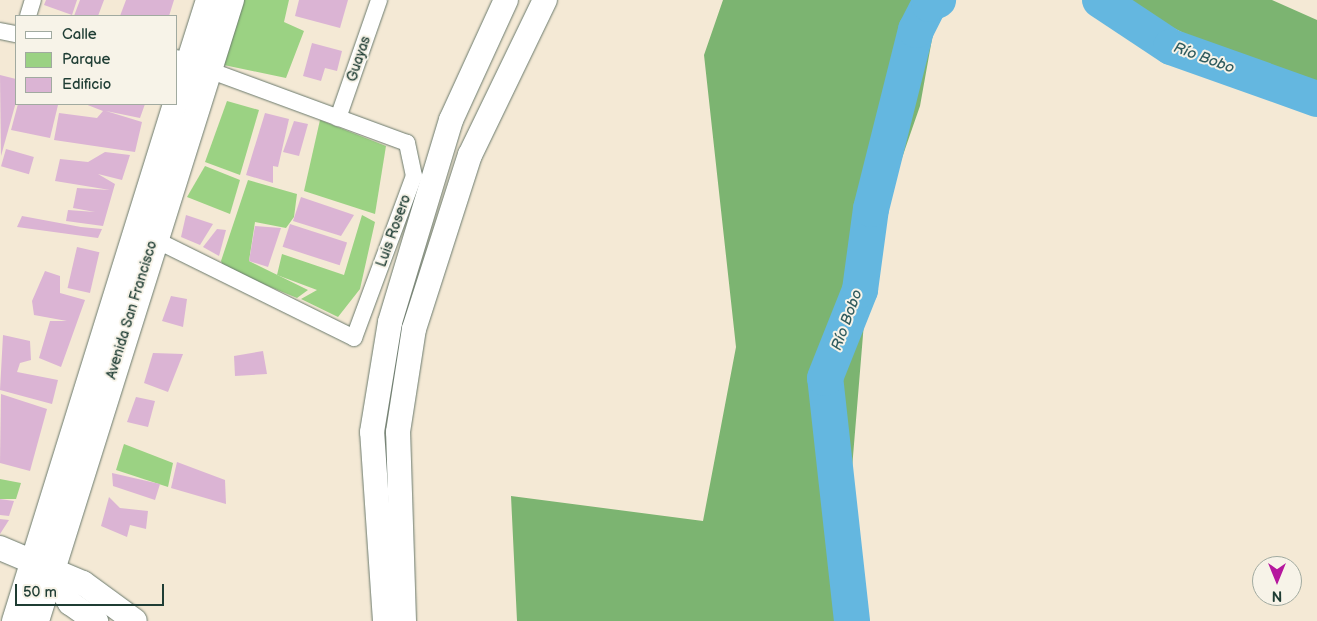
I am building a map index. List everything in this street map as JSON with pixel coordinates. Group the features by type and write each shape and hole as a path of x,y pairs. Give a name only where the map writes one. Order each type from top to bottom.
{"main road":[{"name":"Avenida San Francisco","path":"178,90 183,59 208,0"},
{"name":"Avenida San Francisco","path":"14,621 43,567 211,68 232,0"},
{"path":"385,621 372,432 390,322 451,120 506,0"},
{"path":"404,621 398,432 414,329 470,155 545,0"},
{"name":"Avenida San Francisco","path":"37,621 43,567 175,105"},
{"path":"0,548 83,583 135,621"},
{"path":"43,567 70,603 96,621"}],"street":[{"path":"28,15 33,0"},
{"name":"Guayas","path":"338,118 379,0"},
{"path":"0,31 15,34"},
{"name":"Luis Rosero","path":"154,239 354,338 414,176 406,143 183,59"}],"green space":[{"path":"237,0 289,0 284,22 304,31 286,78 219,64"},
{"path":"723,0 939,0 920,106 870,250 848,517 854,621 517,621 511,496 703,521 736,347 704,55"},
{"path":"1118,0 1272,0 1317,20 1317,100"},
{"path":"227,101 259,110 240,175 205,162"},
{"path":"320,120 386,146 375,214 304,191"},
{"path":"205,166 240,180 230,214 187,197"},
{"path":"248,180 297,194 294,217 286,228 255,222 249,261 308,290 297,298 224,268 221,261"},
{"path":"362,215 375,222 360,289 338,317 301,299 317,290 277,275 282,254 344,275"},
{"path":"124,444 173,463 168,487 116,470"},
{"path":"0,479 21,483 16,499 0,499"}],"building":[{"path":"46,0 77,0 72,15 44,5"},
{"path":"80,0 104,0 98,15 74,15"},
{"path":"126,0 174,0 169,15 120,15"},
{"path":"299,0 348,0 340,28 295,16"},
{"path":"312,43 342,51 337,71 325,68 321,81 303,76"},
{"path":"0,75 15,79 15,105 1,156"},
{"path":"18,105 58,105 50,138 11,130"},
{"path":"88,105 145,105 140,118 106,111 142,122 135,152 54,140 59,113 97,118 103,111"},
{"path":"265,113 289,119 278,167 273,166 273,183 246,175"},
{"path":"294,121 308,124 299,156 283,152"},
{"path":"6,149 34,157 29,174 1,166"},
{"path":"105,152 130,155 122,180 98,174 115,184 103,226 66,221 68,210 95,212 73,208 77,188 110,190 55,181 60,159 88,162"},
{"path":"301,197 354,215 341,236 293,221"},
{"path":"186,215 213,224 200,245 181,237"},
{"path":"22,216 102,229 98,238 17,227"},
{"path":"290,224 347,243 340,265 283,247"},
{"path":"255,226 281,228 268,267 249,261"},
{"path":"217,229 226,230 219,256 203,247"},
{"path":"77,247 99,252 90,293 68,288"},
{"path":"45,271 60,276 60,293 85,300 61,367 39,358 50,321 67,321 34,315 32,301"},
{"path":"171,296 187,299 183,327 162,321"},
{"path":"3,335 30,341 31,360 20,363 17,372 58,380 52,404 0,390"},
{"path":"263,351 267,374 235,376 234,356"},
{"path":"153,353 183,354 168,392 144,383"},
{"path":"1,394 47,409 30,471 0,463"},
{"path":"136,397 155,401 148,427 127,422"},
{"path":"177,462 225,480 226,504 171,488"},
{"path":"112,473 160,484 155,500 113,486"},
{"path":"109,497 120,508 148,511 146,529 130,525 127,537 101,526"},
{"path":"0,499 14,501 9,516 0,515"},
{"path":"0,519 9,520 0,534"}],"waterway":[{"name":"Río Bobo","path":"852,621 825,378 860,290 871,209 916,30 929,4 938,0"},
{"name":"Río Bobo","path":"1100,0 1171,47 1317,99"}]}
